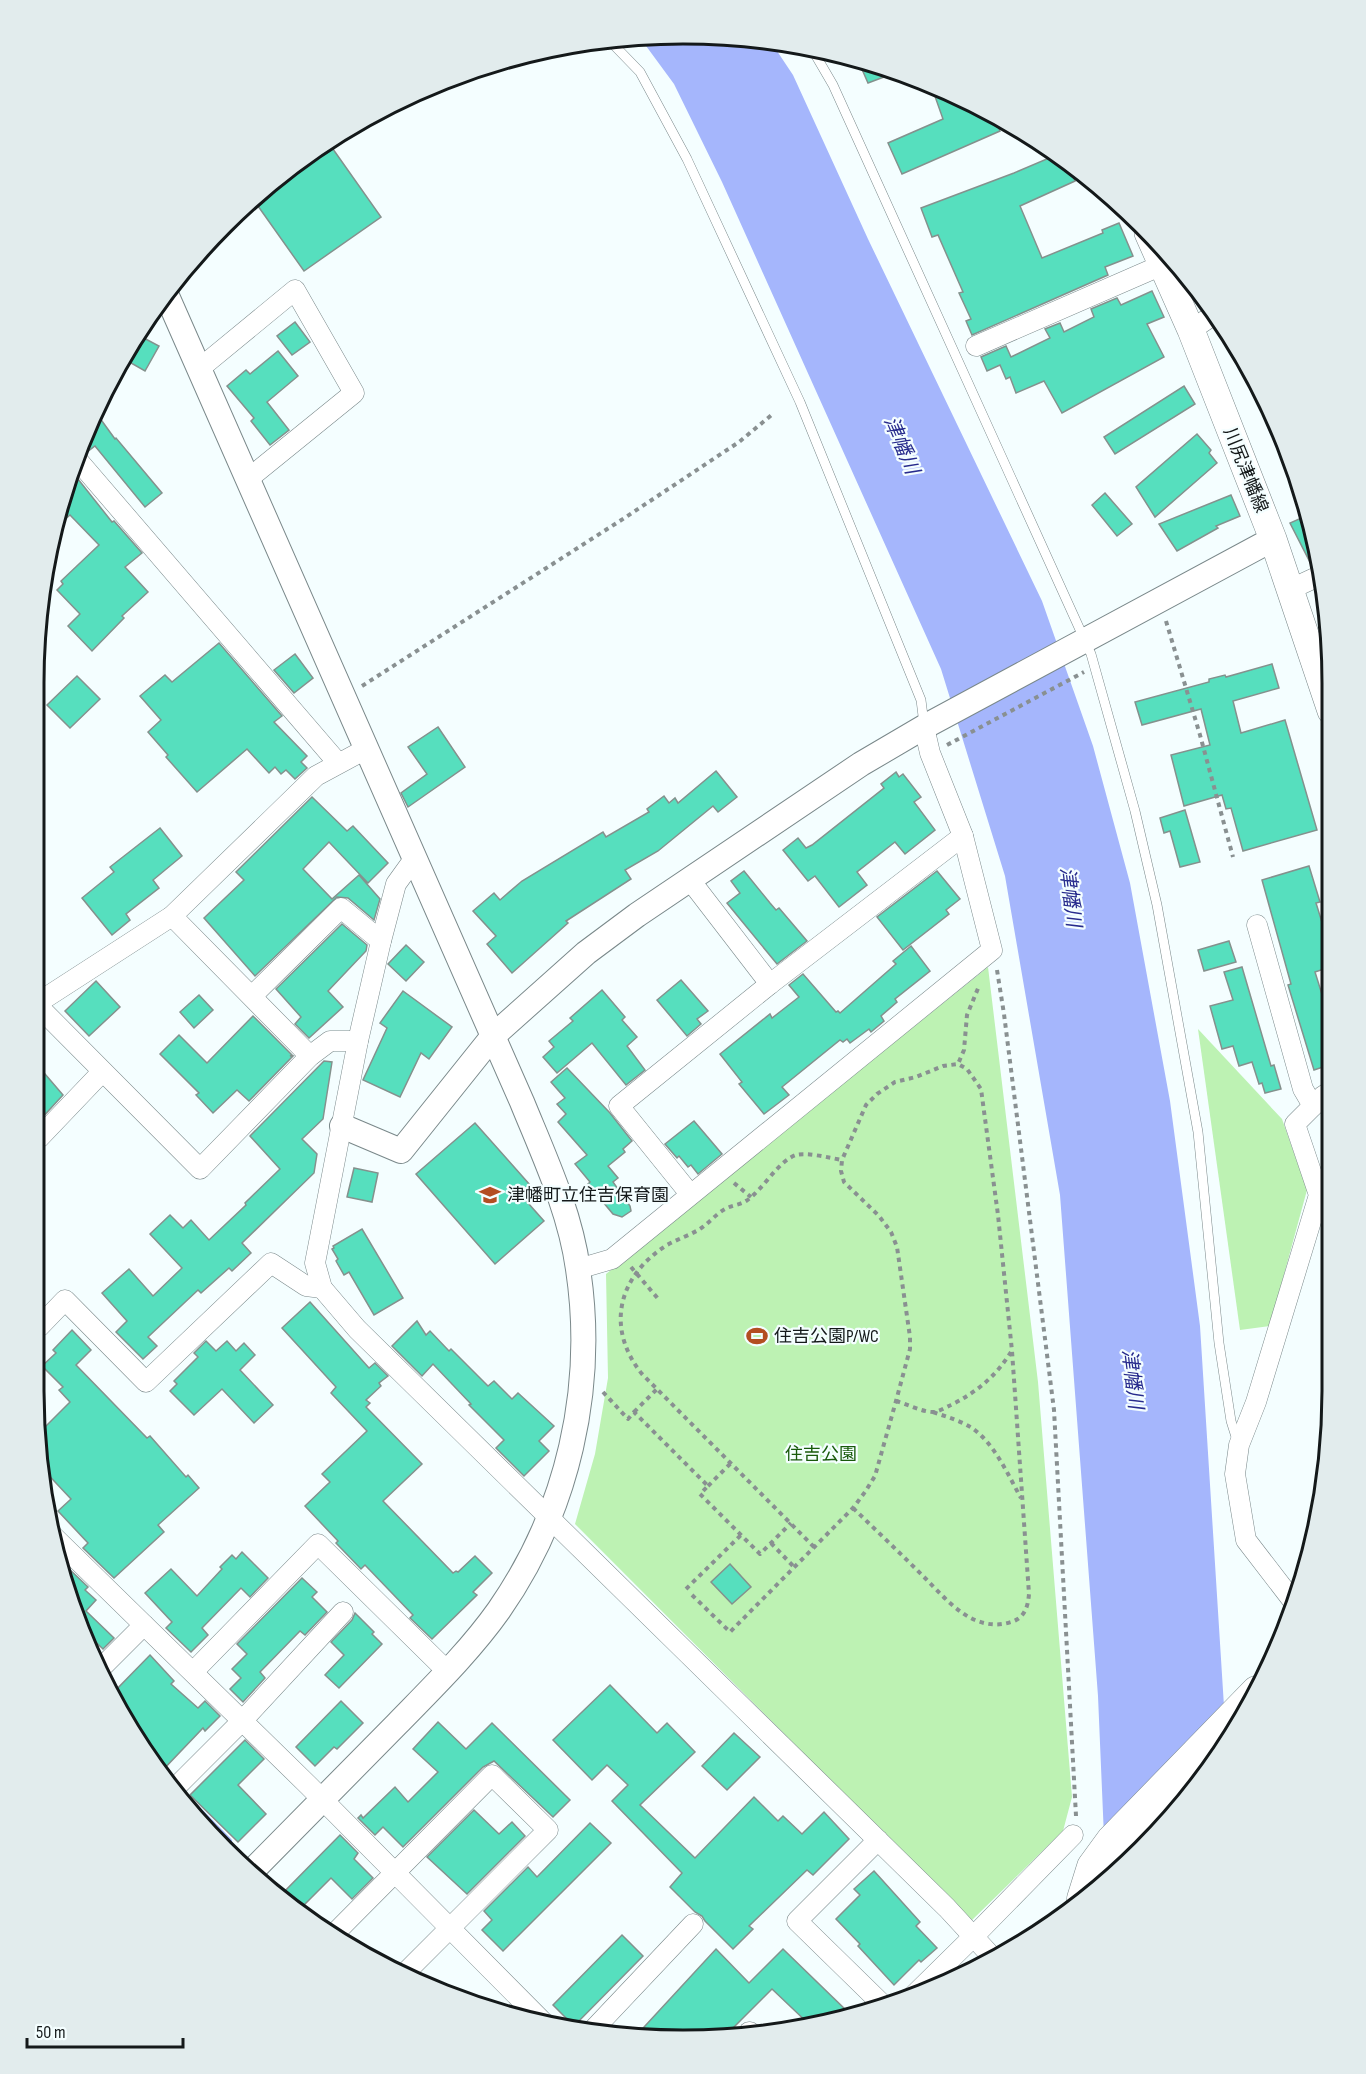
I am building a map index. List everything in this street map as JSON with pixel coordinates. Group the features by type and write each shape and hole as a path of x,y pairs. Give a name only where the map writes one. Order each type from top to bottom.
{"highway":[{"path":"1085,1888 1094,1866 1112,1841 1234,1715"}],"main road":[{"name":"川尻津幡線","path":"1157,254 1191,330 1273,539 1322,684"}],"street":[{"path":"976,346 1162,265"},
{"path":"199,369 295,290 354,393 248,479"},
{"path":"170,302 550,1170 566,1218 578,1269 584,1328 581,1387 567,1467 532,1554 504,1602 480,1635 447,1671 256,1867"},
{"path":"1191,330 1208,319"},
{"path":"82,465 338,763"},
{"path":"342,1126 401,1151 493,1036 586,953 637,915 852,771 930,723 1159,598 1273,539"},
{"path":"1291,589 1313,579"},
{"path":"578,1269 612,1259 992,950 963,836 930,753 930,723"},
{"path":"44,1002 172,916 316,776 366,749"},
{"path":"690,1194 619,1106 770,984 963,836"},
{"path":"414,859 396,884 358,1041 315,1263 322,1288 357,1329 947,1908 988,1953"},
{"path":"690,880 770,984"},
{"path":"252,996 341,908 381,941"},
{"path":"172,916 310,1056"},
{"path":"1257,926 1303,1089 1313,1106"},
{"path":"44,1010 102,1072 200,1169 310,1056 330,1041 358,1041"},
{"path":"44,1133 102,1072"},
{"path":"1289,1596 1246,1540 1235,1474 1239,1445 1256,1402 1319,1196 1296,1124 1322,1098"},
{"path":"44,1323 65,1300 146,1382 271,1263 306,1286 322,1288"},
{"path":"192,1672 318,1544 447,1671"},
{"path":"64,1551 144,1624 534,2013"},
{"path":"179,1784 242,1721 343,1612"},
{"path":"105,1664 144,1624"},
{"path":"338,1930 492,1775 548,1830 409,1969"},
{"path":"928,1982 974,1938 1073,1835"},
{"path":"878,1840 797,1921 878,2000"},
{"path":"598,2025 693,1924"}],"lane":[{"path":"616,47 640,72 687,159 800,402 930,723"},
{"path":"817,58 833,85 1076,617 1081,642 1092,654 1135,811 1157,905 1198,1132 1219,1343 1231,1421 1239,1445"}],"path":[{"path":"344,698 626,517 739,441 774,413"},
{"path":"1159,598 1233,857"},
{"path":"945,746 1090,669"},
{"path":"992,950 1004,1014 1054,1410 1077,1811 1073,1835"},
{"path":"958,1064 964,1050 967,1015 979,989 981,978 976,962"},
{"path":"692,1595 730,1632 853,1508 874,1476 910,1349 910,1337 897,1247 891,1232 879,1216 844,1182 841,1171 842,1160 866,1106 877,1094 895,1082 943,1066 958,1064 967,1069 981,1089 998,1215 1012,1352 1022,1499 1028,1606 1023,1615 1014,1622 1002,1624 989,1624 974,1620 958,1609 853,1508"},
{"path":"814,1547 630,1359 623,1338 621,1310 624,1294 637,1274 655,1255 667,1245 703,1227 727,1208 748,1200 795,1155 842,1160"},
{"path":"618,1253 660,1300"},
{"path":"933,1412 985,1385 1012,1352"},
{"path":"600,1389 628,1419 657,1389"},
{"path":"896,1401 962,1422 974,1430 998,1458 1022,1499"},
{"path":"634,1412 708,1486"},
{"path":"731,1463 700,1494 741,1535 760,1554 791,1523"},
{"path":"687,1589 741,1535"},
{"path":"771,1543 794,1567"}],"green space":[{"name":"住吉公園","path":"988,967 1038,1382 1072,1797 1063,1831 971,1921 575,1524 595,1454 608,1378 606,1274"},
{"path":"1198,1029 1282,1119 1307,1190 1270,1326 1240,1330"}],"water":[{"name":"津幡川","path":"645,45 725,45 777,51 793,75 868,239 1042,601 1093,746 1130,883 1170,1101 1200,1326 1225,1729 1164,1813 1105,1872 1098,1696 1060,1195 1005,876 941,669 722,182 674,84"}],"building":[{"path":"862,69 886,76 868,83"},
{"path":"934,95 998,126 1000,131 902,174 888,143 943,119"},
{"path":"332,148 381,217 304,271 258,205"},
{"path":"1048,158 1073,177 1075,181 1020,206 1042,258 1103,233 1102,230 1119,223 1133,256 1105,267 1108,275 972,335 966,321 971,319 959,293 963,292 938,235 932,237 921,208"},
{"path":"1152,291 1164,317 1147,324 1164,357 1062,413 1044,381 1016,393 1010,377 1006,379 1000,365 987,371 981,357 1006,346 1011,357 1050,338 1045,329 1060,323 1064,332 1094,317 1091,309 1117,298 1121,305"},
{"path":"295,322 310,342 292,355 277,336"},
{"path":"144,338 159,346 145,371 130,362"},
{"path":"278,351 298,376 267,402 289,430 270,445 251,421 254,418 227,386 246,370 250,374"},
{"path":"1184,386 1195,404 1115,454 1104,437"},
{"path":"101,419 162,493 145,507 95,446 87,452"},
{"path":"1197,434 1211,450 1209,453 1217,463 1155,517 1136,487"},
{"path":"77,478 112,522 114,521 142,553 125,567 148,592 122,616 124,618 92,651 68,626 80,614 57,590 63,584 61,581 99,545 70,515 64,520"},
{"path":"1105,493 1132,524 1117,536 1092,505"},
{"path":"1231,495 1240,516 1216,526 1218,528 1177,551 1159,524"},
{"path":"1301,518 1311,564 1290,523"},
{"path":"219,643 282,716 274,722 307,756 301,762 307,768 295,779 286,770 281,774 275,767 269,773 247,749 197,792 166,757 168,755 148,732 161,720 140,696 165,675 172,682"},
{"path":"295,654 313,678 294,693 274,670"},
{"path":"1272,664 1279,688 1233,701 1241,733 1285,720 1317,830 1243,851 1231,808 1226,809 1222,795 1184,806 1171,755 1210,745 1201,709 1142,725 1135,702 1209,682 1209,679 1225,675 1226,677"},
{"path":"77,676 100,699 70,728 47,705"},
{"path":"438,727 465,767 408,807 401,793 427,774 408,747"},
{"path":"716,771 737,797 718,812 713,806 658,851 625,870 631,879 566,921 568,923 512,973 487,944 496,936 473,911 494,893 500,900 522,881 603,832 606,837 649,812 647,809 664,796 669,803 675,798 678,803"},
{"path":"896,772 899,777 903,774 921,797 914,802 935,830 905,854 895,842 857,872 867,885 839,907 815,876 808,881 783,850 798,838 806,848 812,845 884,788 881,784"},
{"path":"312,797 347,831 353,826 388,863 368,883 329,842 303,869 332,899 359,875 380,899 374,920 348,898 337,897 255,976 204,918 244,880 236,872"},
{"path":"1185,810 1200,862 1180,867 1170,831 1164,833 1160,818"},
{"path":"160,828 182,856 153,880 159,888 126,914 130,920 112,935 82,898 114,872 110,867"},
{"path":"1309,866 1320,902 1316,903 1322,922 1322,970 1315,972 1322,994 1322,1067 1314,1070 1288,985 1291,984 1262,880"},
{"path":"744,871 776,910 779,908 807,941 777,964 727,903 740,893 731,881"},
{"path":"937,871 960,899 946,910 949,914 903,950 877,917"},
{"path":"342,924 367,945 366,951 328,991 343,1007 309,1038 295,1024 301,1017 276,989"},
{"path":"1229,941 1236,962 1204,971 1198,950"},
{"path":"406,945 424,962 406,981 388,964"},
{"path":"911,946 930,971 895,999 897,1002 881,1016 884,1021 871,1032 869,1029 850,1043 847,1039 843,1042 840,1040 782,1087 789,1095 764,1114 739,1084 742,1082 720,1054 770,1014 772,1018 799,997 789,985 803,974 836,1012 840,1013 896,964 893,961"},
{"path":"1242,967 1271,1066 1274,1065 1281,1089 1265,1093 1262,1083 1259,1084 1252,1062 1239,1066 1233,1046 1222,1049 1210,1006 1233,1000 1224,972"},
{"path":"681,980 708,1011 697,1019 701,1024 687,1036 657,1000"},
{"path":"96,981 120,1007 89,1036 65,1011"},
{"path":"602,990 625,1017 622,1020 637,1037 627,1046 645,1070 626,1085 592,1043 557,1073 543,1057 554,1047 549,1041 573,1021 570,1018"},
{"path":"403,991 452,1027 429,1059 421,1053 400,1097 363,1080 387,1028 380,1023"},
{"path":"199,995 213,1010 194,1028 180,1012"},
{"path":"253,1016 292,1055 290,1056 293,1056 249,1101 237,1090 213,1113 196,1095 199,1093 160,1054 179,1035 207,1063"},
{"path":"324,1061 332,1062 323,1119 302,1139 317,1154 314,1173 242,1243 251,1253 232,1271 229,1268 201,1293 198,1290 148,1337 157,1346 143,1359 116,1332 127,1321 102,1293 129,1269 153,1296 182,1268 150,1234 170,1215 183,1228 191,1220 209,1240 246,1205 245,1203 280,1169 250,1136"},
{"path":"567,1068 610,1113 632,1141 623,1149 625,1152 608,1166 618,1178 613,1182 630,1206 631,1211 622,1217 613,1214 588,1184 590,1182 575,1164 587,1155 558,1122 566,1114 557,1104 565,1098 551,1082"},
{"path":"44,1073 63,1095 44,1116"},
{"path":"694,1121 722,1154 698,1174 691,1165 688,1167 679,1156 677,1158 665,1144"},
{"path":"475,1123 530,1185 520,1194 544,1221 495,1264 416,1174"},
{"path":"354,1168 378,1173 372,1202 347,1197"},
{"path":"362,1229 403,1298 374,1315 349,1272 344,1275 332,1249 333,1246"},
{"path":"310,1302 369,1368 375,1363 388,1376 379,1383 381,1386 366,1400 370,1403 366,1407 422,1464 383,1501 453,1573 458,1572 475,1556 492,1573 473,1592 477,1595 432,1639 410,1618 413,1615 365,1565 361,1569 336,1543 338,1541 305,1506 330,1482 322,1474 367,1431 331,1393 336,1387 282,1328"},
{"path":"417,1321 426,1335 430,1331 488,1386 494,1381 512,1399 518,1393 554,1426 539,1441 549,1451 524,1476 496,1448 504,1440 433,1364 422,1376 392,1346"},
{"path":"72,1330 91,1350 76,1365 147,1438 150,1436 186,1477 188,1475 199,1488 158,1525 164,1532 114,1578 83,1548 88,1543 58,1511 71,1499 49,1476 45,1427 70,1402 59,1390 63,1387 44,1368 44,1364 56,1353 53,1350"},
{"path":"206,1341 216,1351 227,1341 236,1351 244,1343 255,1355 240,1370 273,1405 254,1423 222,1389 194,1415 170,1391 177,1384 174,1381 198,1357 194,1353"},
{"path":"242,1552 268,1578 250,1597 241,1588 202,1628 208,1635 191,1652 166,1628 172,1622 145,1593 171,1569 197,1596 232,1555 236,1559"},
{"path":"730,1564 751,1587 732,1604 711,1582"},
{"path":"68,1568 88,1587 85,1590 96,1600 86,1611 114,1638 103,1649 94,1640"},
{"path":"302,1578 317,1592 312,1597 327,1612 305,1635 300,1631 260,1672 265,1678 243,1702 230,1689 241,1678 232,1669 247,1654 237,1644"},
{"path":"355,1613 374,1632 372,1634 382,1644 339,1688 325,1675 344,1655 331,1642 352,1620"},
{"path":"150,1655 174,1681 171,1684 198,1708 205,1701 220,1716 205,1731 203,1728 166,1767 151,1746 117,1689"},
{"path":"610,1685 657,1733 667,1723 695,1752 640,1805 695,1858 754,1797 778,1821 783,1816 802,1834 824,1812 849,1839 813,1875 807,1870 749,1926 753,1929 733,1949 670,1887 682,1873 612,1801 628,1785 607,1765 592,1780 553,1740"},
{"path":"341,1701 363,1723 337,1749 334,1747 315,1766 296,1747"},
{"path":"438,1722 466,1749 492,1723 570,1800 553,1817 494,1761 483,1767 403,1847 383,1827 375,1835 358,1818 361,1815 363,1818 395,1787 408,1802 438,1772 413,1749"},
{"path":"734,1733 760,1757 727,1790 702,1766"},
{"path":"245,1740 264,1759 238,1785 266,1814 238,1842 190,1795"},
{"path":"474,1810 499,1834 512,1822 525,1836 467,1894 427,1857"},
{"path":"590,1823 611,1843 503,1951 482,1930 492,1920 484,1911 528,1867 537,1877"},
{"path":"340,1835 358,1853 354,1859 373,1878 352,1899 331,1878 304,1905 285,1891"},
{"path":"874,1871 920,1922 916,1926 937,1948 921,1962 919,1960 894,1985 836,1919 860,1895 854,1889"},
{"path":"622,1935 643,1956 579,2021 568,2020 553,2005"},
{"path":"716,1949 749,1983 783,1949 846,2010 803,2019 772,1989 733,2028 642,2029"}],"place":[{"name":"津幡町立住吉保育園","path":"490,1195"},
{"name":"住吉公園P/WC","path":"757,1336"}]}
